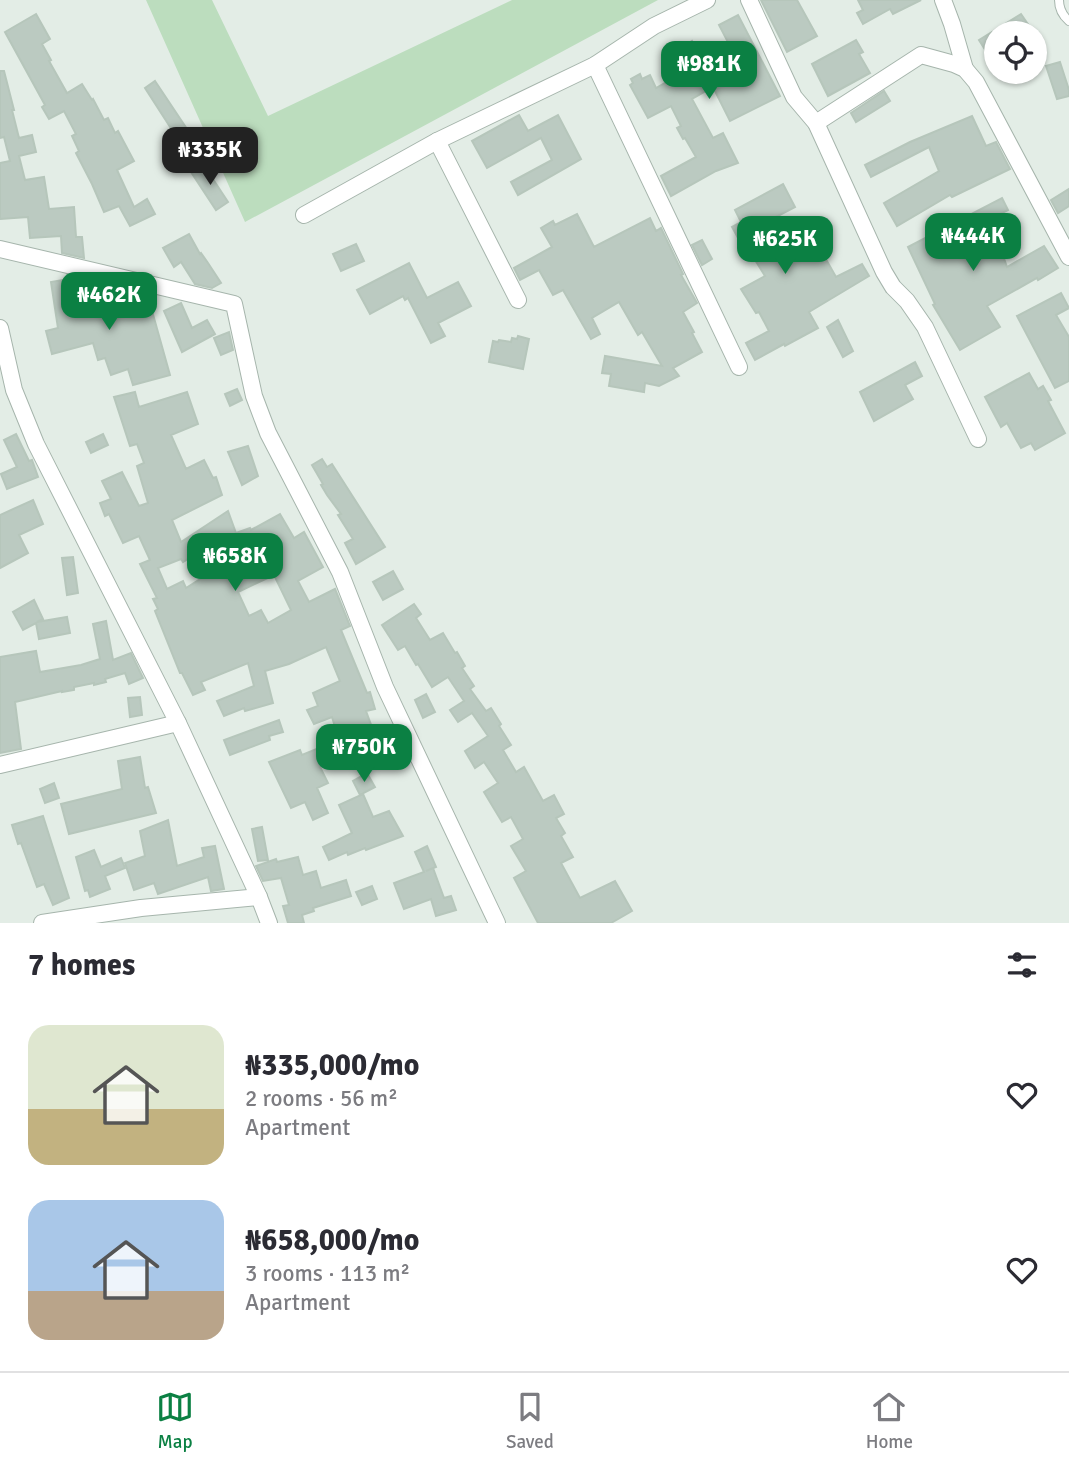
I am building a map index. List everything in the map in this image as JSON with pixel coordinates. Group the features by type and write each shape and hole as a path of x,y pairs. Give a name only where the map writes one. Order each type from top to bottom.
{"street":[{"path":"304,215 437,141 595,65 654,26 707,0"},
{"path":"749,0 794,97 816,123 884,272 925,327 978,439"},
{"path":"943,0 965,69 976,82 1069,257"},
{"path":"816,123 921,55 965,69"},
{"path":"595,65 739,368"},
{"path":"437,141 518,300"},
{"path":"0,249 234,304 254,396 268,433 340,572 385,687 496,923"},
{"path":"1,334 14,390 36,444 178,723 269,923"},
{"path":"0,765 178,723"},
{"path":"43,923 141,908 259,897"}],"lane":[{"path":"1059,0 1063,17 1069,21"}],"green space":[{"path":"146,0 212,0 268,116 512,0 658,0 245,222"}],"building":[{"path":"761,0 797,0 817,36 787,52"},
{"path":"858,0 921,0 893,14 890,9 863,24 857,13 863,10"},
{"path":"36,14 50,39 42,44 67,93 82,84 104,120 108,118 115,133 118,131 134,161 117,170 134,207 147,199 155,214 130,226 119,206 104,212 76,153 79,151 72,136 76,134 64,111 49,119 42,107 45,105 5,32"},
{"path":"1021,14 1026,21 1010,21"},
{"path":"738,15 780,96 730,121 713,87 692,99 713,138 723,133 738,163 716,171 671,196 661,176 696,157 677,128 681,126 671,106 648,118 630,85 633,83 631,79 640,74 642,79 650,75 656,88 689,69 678,50 692,41 704,62 731,48 719,25"},
{"path":"856,40 863,52 859,54 870,73 828,96 812,64"},
{"path":"1060,62 1069,96 1057,99 1047,66"},
{"path":"0,71 4,71 19,138 32,135 36,152 19,156 25,180 44,177 49,209 74,207 76,237 82,237 84,258 62,253 61,236 30,238 28,217 0,219 0,163 10,161 4,137 0,138"},
{"path":"155,81 205,156 194,164 145,88"},
{"path":"884,91 890,101 856,122 851,113"},
{"path":"519,115 528,131 558,115 581,159 518,195 511,182 552,160 541,138 487,168 472,141"},
{"path":"972,116 986,146 996,142 1010,169 952,197 950,195 897,226 884,203 939,171 929,147 871,177 865,165 910,142"},
{"path":"203,164 228,202 216,210 191,172"},
{"path":"783,184 795,207 768,221 771,226 768,227 790,263 819,247 836,277 862,264 869,276 809,312 818,328 755,360 746,343 769,331 759,312 756,313 741,289 765,276 752,255 749,258 732,227 741,222 735,210"},
{"path":"1069,189 1069,206 1058,213 1051,200"},
{"path":"1002,198 1008,210 990,219 1007,267 1044,246 1058,268 987,306 1000,327 960,350 933,305 935,304 908,247"},
{"path":"577,214 594,247 650,218 656,231 661,228 683,274 681,275 697,303 683,312 702,352 673,368 679,376 659,386 645,383 644,392 609,386 611,374 602,373 605,356 662,366 642,332 638,335 619,302 592,318 600,334 591,339 563,290 553,295 539,270 520,280 514,268 552,247 541,228 553,221 555,225"},
{"path":"189,234 221,283 212,288 195,284 181,262 174,267 163,248"},
{"path":"702,240 712,259 702,265 692,245"},
{"path":"356,244 364,261 341,271 333,254"},
{"path":"409,263 427,298 458,282 471,306 438,323 445,336 431,343 408,298 405,300 403,296 370,314 357,290"},
{"path":"69,279 71,298 97,292 98,296 121,294 122,304 149,300 170,375 133,385 128,369 111,375 105,358 98,360 93,343 52,354 46,331 58,328 51,282"},
{"path":"1061,293 1069,308 1056,315 1069,337 1069,381 1055,388 1017,316"},
{"path":"181,303 192,328 207,320 215,334 182,352 164,311"},
{"path":"838,320 853,351 843,357 827,327"},
{"path":"229,332 233,350 221,355 214,338"},
{"path":"518,336 529,339 523,369 489,362 493,341 511,342 512,338 517,339"},
{"path":"915,362 922,376 905,385 913,399 874,421 860,392"},
{"path":"1029,373 1038,389 1043,386 1065,433 1035,450 1031,443 1021,448 1007,423 1001,427 985,397"},
{"path":"237,389 242,400 230,406 225,394"},
{"path":"135,392 139,407 187,392 198,424 171,435 186,469 204,460 213,478 216,477 222,495 172,520 181,542 228,511 236,533 250,528 251,530 280,514 294,538 304,532 323,567 298,581 309,602 335,589 350,626 341,630 367,693 370,692 375,709 366,711 377,741 342,754 343,758 320,767 328,783 317,788 328,813 313,820 305,802 291,808 269,762 300,750 302,755 339,740 332,717 314,724 307,710 318,706 313,693 340,681 326,647 289,664 265,671 273,703 245,711 244,708 224,716 217,701 254,686 248,663 201,682 205,690 193,695 180,673 155,611 158,609 153,599 157,598 140,564 150,560 139,536 123,543 109,514 105,516 100,503 111,499 102,481 122,472 139,506 148,503 137,466 144,463 137,444 130,446 114,397","holes":["198,552 208,574 186,588 183,581 167,589 158,568 181,559 183,562","274,575 291,610 268,623 261,610 249,616 238,592"]},
{"path":"16,434 29,461 32,460 38,477 7,489 1,474 17,467 4,440"},
{"path":"103,434 108,445 91,453 86,442"},
{"path":"248,446 258,476 242,485 228,452"},
{"path":"322,459 327,467 332,464 385,547 356,564 345,543 353,539 312,465"},
{"path":"33,500 43,524 19,535 28,553 0,568 0,515"},
{"path":"73,557 78,593 67,595 62,558"},
{"path":"393,571 403,589 383,600 373,582"},
{"path":"34,600 43,619 37,622 67,617 70,633 39,639 36,623 23,630 13,612"},
{"path":"414,604 421,614 416,618 430,640 443,633 465,666 462,668 474,686 470,689 486,711 491,708 501,724 499,726 511,745 503,750 516,772 524,767 543,801 554,795 564,814 556,818 565,833 561,836 573,857 561,863 580,898 615,881 632,911 611,923 538,923 514,878 526,871 511,846 523,839 511,817 502,822 484,792 498,783 484,762 475,768 465,751 488,736 472,713 458,722 450,710 464,701 448,677 432,687 405,646 398,650 382,625"},
{"path":"106,621 113,660 131,653 143,678 129,684 125,673 105,679 106,682 15,702 21,749 0,753 0,657 36,651 40,672 100,659 93,624"},
{"path":"426,694 435,712 423,718 415,700"},
{"path":"140,697 142,715 130,717 128,698"},
{"path":"279,720 283,732 269,736 270,740 230,755 224,740"},
{"path":"140,757 145,788 148,787 156,813 69,834 61,804 122,789 118,761"},
{"path":"367,773 375,787 360,795 353,781"},
{"path":"54,783 59,798 45,803 40,789"},
{"path":"363,794 373,817 389,811 403,836 329,860 323,847 352,833 339,805"},
{"path":"43,816 69,898 53,905 44,884 37,887 12,825"},
{"path":"168,820 177,866 204,857 202,848 215,846 224,889 211,891 208,877 158,894 154,883 134,890 125,863 145,856 140,831"},
{"path":"262,827 268,860 258,861 252,829"},
{"path":"427,846 444,898 451,896 456,910 436,916 431,899 404,909 394,883 424,872 415,852"},
{"path":"94,850 101,867 121,858 125,868 105,876 110,889 90,897 88,890 85,891 76,857"},
{"path":"298,857 303,875 316,871 321,888 346,880 351,896 313,908 314,911 302,915 304,923 288,923 283,906 289,905 281,878 263,881 256,866 276,859 277,862"},
{"path":"372,886 377,899 362,905 356,892"}]}
